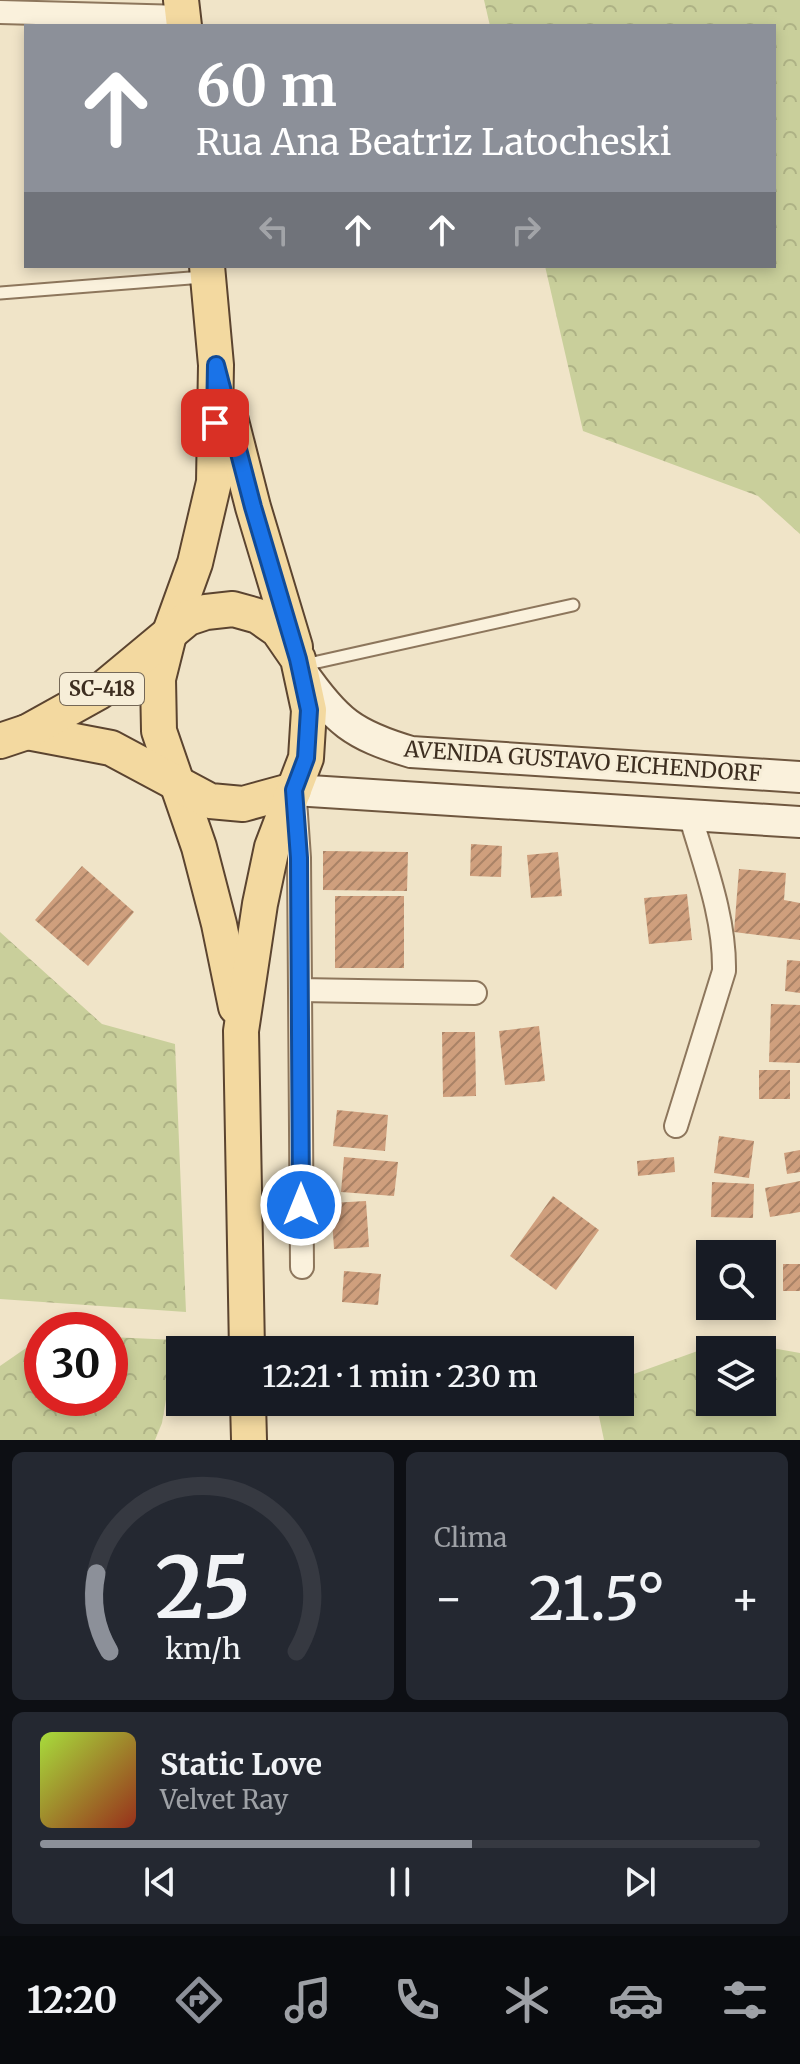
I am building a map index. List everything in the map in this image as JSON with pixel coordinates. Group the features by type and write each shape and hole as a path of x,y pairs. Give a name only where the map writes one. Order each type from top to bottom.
{"main road":[{"path":"207,272 216,365 214,482 195,563 169,635 158,679 159,731 199,847 241,1031"},
{"path":"216,365 253,507 300,665 309,710 306,758 272,847 241,1031 247,1336"},
{"path":"169,635 188,618 233,609 258,616 278,630 300,665"},
{"name":"SC-418","path":"14,737 99,692 169,635"},
{"name":"SC-418","path":"14,737 111,748 174,780"},
{"path":"174,780 210,801 243,804 294,790"},
{"path":"248,1416 249,1440"}],"street":[{"path":"0,12 183,14"},
{"name":"AVENIDA GUSTAVO EICHENDORF","path":"300,665 324,704 340,721 373,741 411,752 800,777"},
{"path":"294,790 299,858 302,1267"},
{"name":"AVENIDA GUSTAVO EICHENDORF","path":"294,790 800,822"},
{"path":"676,1126 724,971 725,948 720,920 690,815"},
{"path":"260,904 299,920"},
{"path":"300,990 475,993"}],"lane":[{"path":"0,293 207,272"},
{"path":"300,665 573,605"}],"green space":[{"path":"484,0 800,0 800,534 758,496 583,431 545,268 776,268 776,24 490,24"},
{"path":"0,932 102,1024 175,1044 186,1312 0,1299"},
{"path":"128,1338 166,1340 166,1399 155,1440 0,1440 0,1366 24,1349 24,1416 128,1416"},
{"path":"776,1349 800,1353 800,1440 604,1440 599,1416 634,1416 634,1374 696,1352 696,1416 776,1416"}],"building":[{"path":"471,844 502,846 501,877 470,876"},
{"path":"323,851 408,852 407,891 323,890"},
{"path":"558,852 562,896 531,898 527,855"},
{"path":"82,866 134,912 88,966 35,920"},
{"path":"739,869 786,873 784,900 800,903 800,940 734,932"},
{"path":"687,894 692,940 649,944 644,898"},
{"path":"335,896 404,896 404,968 335,968"},
{"path":"787,960 800,961 800,993 785,991"},
{"path":"771,1004 800,1005 800,1063 769,1062"},
{"path":"539,1026 545,1081 505,1085 499,1031"},
{"path":"442,1032 475,1032 476,1096 443,1097"},
{"path":"759,1070 790,1070 790,1099 759,1099"},
{"path":"337,1110 388,1115 385,1151 333,1146"},
{"path":"719,1136 754,1141 749,1178 714,1173"},
{"path":"800,1150 800,1172 787,1174 784,1153"},
{"path":"344,1157 398,1162 394,1196 341,1192"},
{"path":"674,1157 675,1172 638,1176 637,1161"},
{"path":"800,1181 800,1212 770,1217 765,1188"},
{"path":"712,1182 754,1184 753,1218 711,1217"},
{"path":"553,1196 599,1230 556,1290 510,1256"},
{"path":"366,1201 369,1247 334,1249 331,1203"},
{"path":"783,1264 800,1264 800,1291 783,1291"},
{"path":"344,1271 381,1274 378,1305 342,1302"}],"route":[{"path":"215,423 216,365 253,507 298,659 309,710 306,758 294,790 299,858 301,1205"}]}
